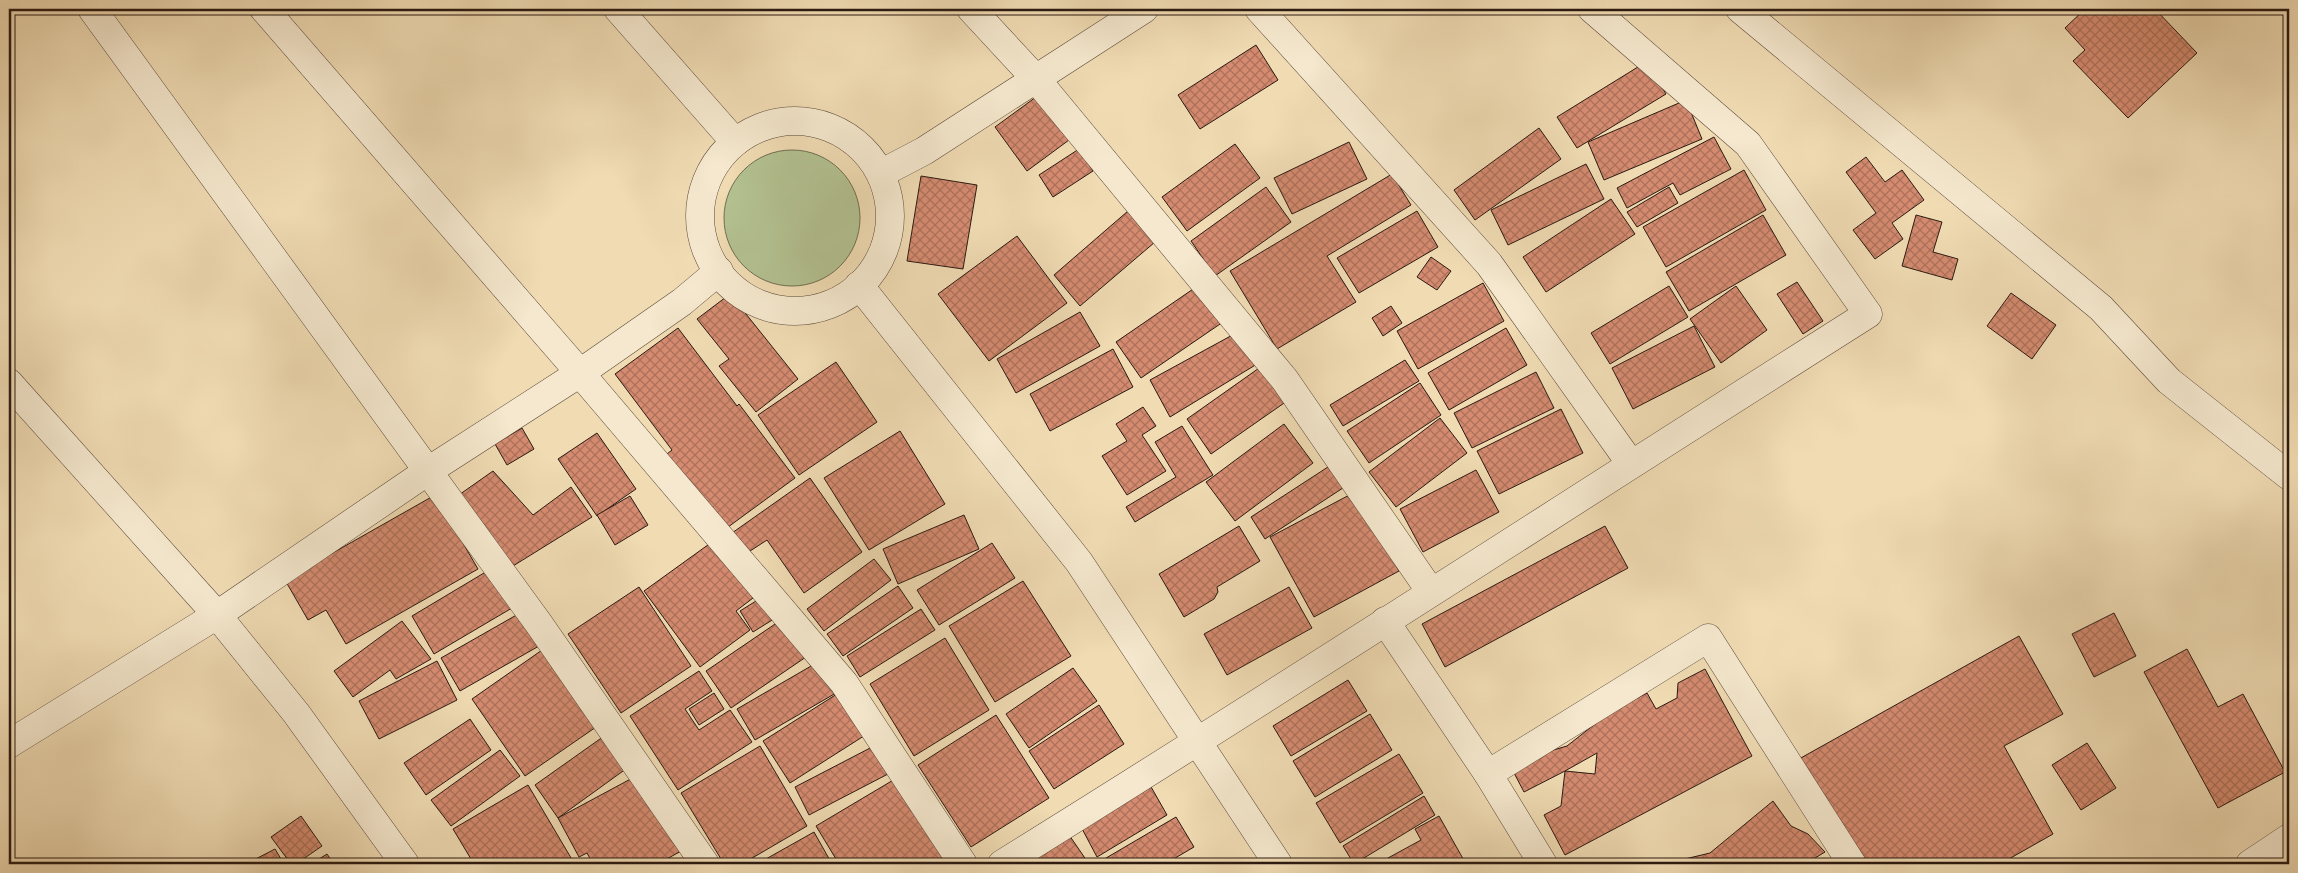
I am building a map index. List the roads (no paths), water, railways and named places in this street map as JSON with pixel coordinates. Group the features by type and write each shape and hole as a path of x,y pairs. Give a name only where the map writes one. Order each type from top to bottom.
{"street":[{"path":"92,9 539,624 706,864"},
{"path":"264,9 580,373 844,683 963,864"},
{"path":"618,9 735,142"},
{"path":"971,9 1036,79 1285,380 1431,592"},
{"path":"882,173 924,151 1144,9"},
{"path":"1259,9 1489,264 1631,464"},
{"path":"1002,864 1198,742 1868,314 1748,144 1592,9"},
{"path":"1740,9 2101,308 2169,382 2289,476"},
{"path":"786,120 834,128 861,146 882,173 888,189 892,226 881,262 850,296 819,310 799,312 754,303 728,286 703,246 699,208 708,174 726,149 735,142 753,129 786,120"},
{"path":"9,744 217,615 428,471 580,373 682,302 720,271"},
{"path":"859,286 1079,562 1278,864"},
{"path":"9,383 217,615 296,713 405,864"},
{"path":"1385,621 1488,774 1543,864"},
{"path":"1488,774 1708,638 1852,864"},
{"path":"2250,864 2289,838"}]}
